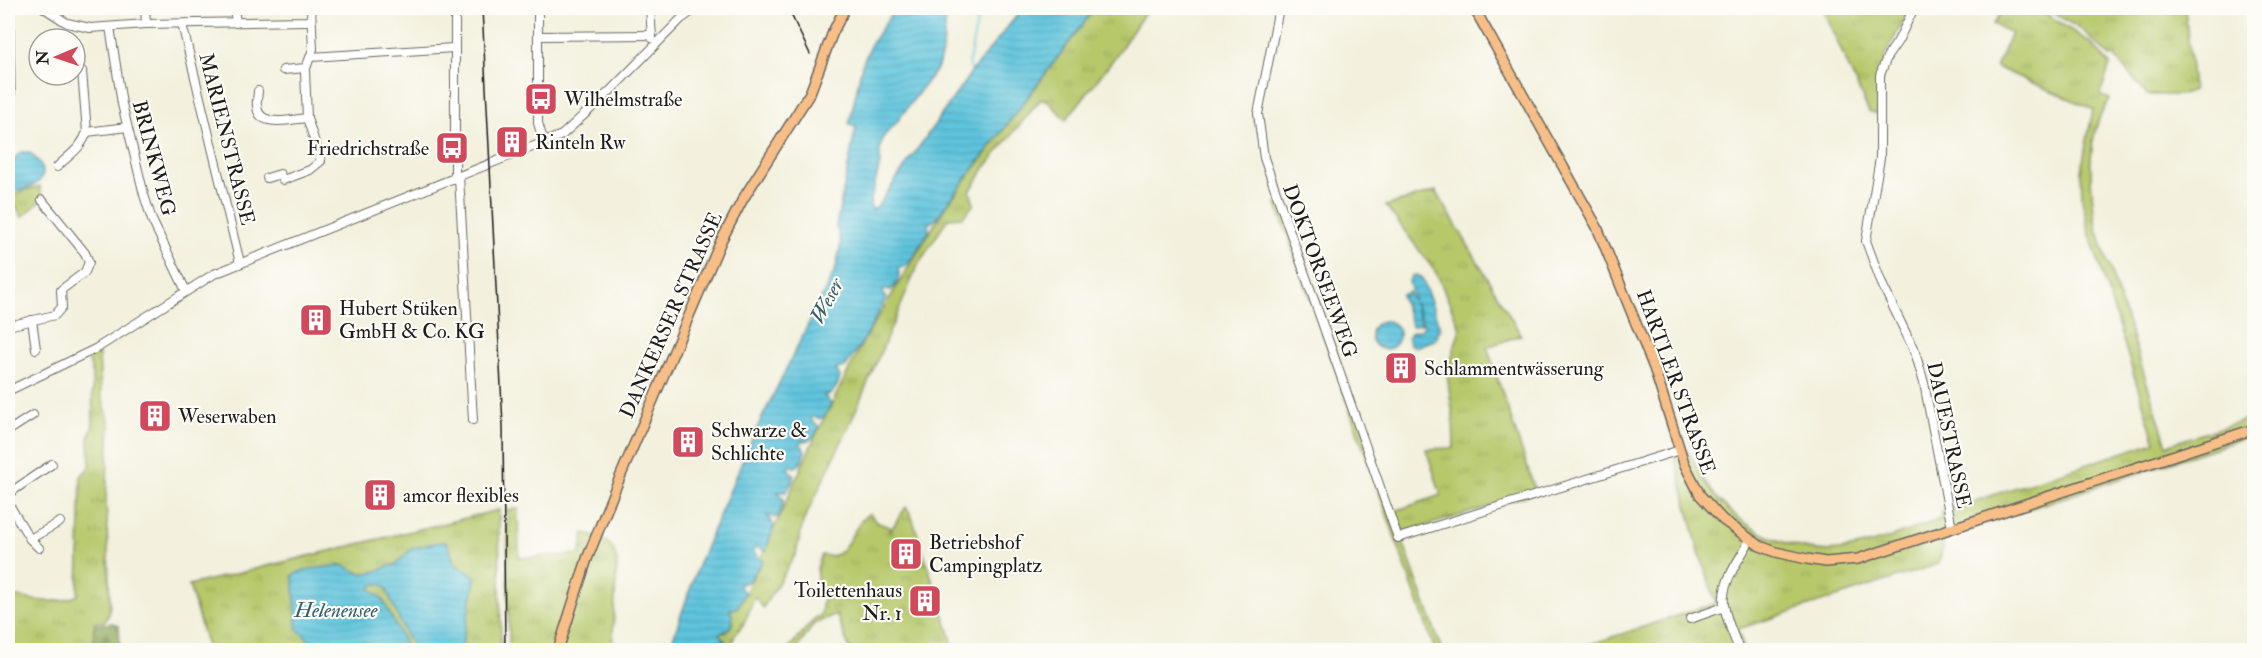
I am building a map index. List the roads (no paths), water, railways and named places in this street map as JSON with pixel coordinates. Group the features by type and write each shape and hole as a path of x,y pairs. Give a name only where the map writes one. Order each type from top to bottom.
{"main road":[{"name":"DANKERSER STRASSE","path":"558,651 587,560 615,489 721,241 743,199 810,93 837,22 845,8"},
{"name":"HARTLER STRASSE","path":"1474,8 1597,227 1654,368 1693,483 1711,509 1750,540 1793,557 1826,562 1882,552 2254,429"}],"street":[{"path":"9,8 11,110"},
{"path":"44,8 67,23 90,28 146,24 308,21 311,19"},
{"path":"145,8 146,24"},
{"path":"234,8 236,23"},
{"path":"267,178 280,174 283,180 310,170 321,161 308,118 306,69 314,49 311,8"},
{"path":"454,8 457,178 473,420"},
{"path":"538,8 538,123 544,143"},
{"path":"650,8 651,35 656,44"},
{"path":"8,391 97,348 214,274 562,135 610,91 681,19 697,8"},
{"name":"DOKTORSEEWEG","path":"1279,8 1258,114 1264,158 1398,538 1680,450"},
{"name":"DAUESTRASSE","path":"1914,8 1898,41 1887,57 1881,75 1880,158 1866,241 1882,284 1915,352 1924,383 1952,528"},
{"name":"MARIENSTRASSE","path":"182,24 240,263"},
{"name":"BRINKWEG","path":"110,27 127,127 152,220 186,291"},
{"path":"538,36 651,35"},
{"path":"311,57 454,48"},
{"path":"283,70 306,69"},
{"path":"57,167 78,150 87,132 83,87"},
{"path":"258,91 256,106 260,116 267,121 308,118"},
{"path":"87,132 127,127"},
{"path":"8,326 55,315 62,307 61,290 85,272 89,262 85,253 42,200"},
{"path":"32,320 36,349"},
{"path":"8,431 33,415"},
{"path":"8,494 52,464"},
{"path":"8,503 30,539 39,548"},
{"path":"30,539 60,522"},
{"path":"1739,651 1724,607 1726,585 1750,540"},
{"path":"1690,619 1724,607"}],"water":[{"name":"Weser","path":"895,8 947,8 943,48 938,67 883,137 880,164 870,204 872,210 877,207 972,71 1023,8 1095,8 935,220 928,224 929,231 908,264 898,268 899,277 895,285 891,290 883,290 886,298 864,340 845,367 836,369 840,377 837,386 831,394 824,395 831,404 826,415 821,419 811,418 819,427 815,436 800,442 805,451 801,463 796,467 789,466 788,469 794,475 793,481 786,492 778,492 784,500 778,518 767,516 774,526 766,551 756,547 753,549 763,561 748,582 739,584 746,592 737,608 730,609 732,624 728,630 719,634 725,641 723,650 669,650 699,563 754,434 836,268 841,243 836,226 856,127 849,125 862,65 870,46"},
{"path":"21,152 29,152 38,161 43,169 42,177 35,185 18,190 8,189 9,168"},
{"path":"1416,275 1422,278 1440,327 1435,340 1415,347 1410,345 1408,337 1424,326 1414,303 1421,324 1412,326 1401,295 1409,292 1414,299 1409,282 1411,276"},
{"path":"1385,321 1395,325 1399,335 1395,345 1385,349 1375,345 1371,335 1375,325"},
{"name":"Helenensee","path":"447,542 455,565 474,575 475,580 461,650 415,650 403,629 385,586 377,584 371,586 371,589 383,600 408,650 320,650 297,629 293,575 304,570 342,565 360,573 370,573 396,564 412,548"}],"waterway":[{"path":"971,71 969,61 980,8"}],"railway":[{"path":"482,8 503,426 505,650"},
{"path":"788,8 810,54"}],"place":[{"name":"Wilhelmstraße","path":"541,99"},
{"name":"Rinteln Rw","path":"512,142"},
{"name":"Friedrichstraße","path":"452,148"},
{"name":"Hubert Stüken GmbH & Co. KG","path":"316,320"},
{"name":"Schlammentwässerung","path":"1401,368"},
{"name":"Weserwaben","path":"155,416"},
{"name":"Schwarze & Schlichte","path":"688,442"},
{"name":"amcor flexibles","path":"380,495"},
{"name":"Betriebshof Campingplatz","path":"906,554"},
{"name":"Toilettenhaus Nr. 1","path":"925,601"}]}
